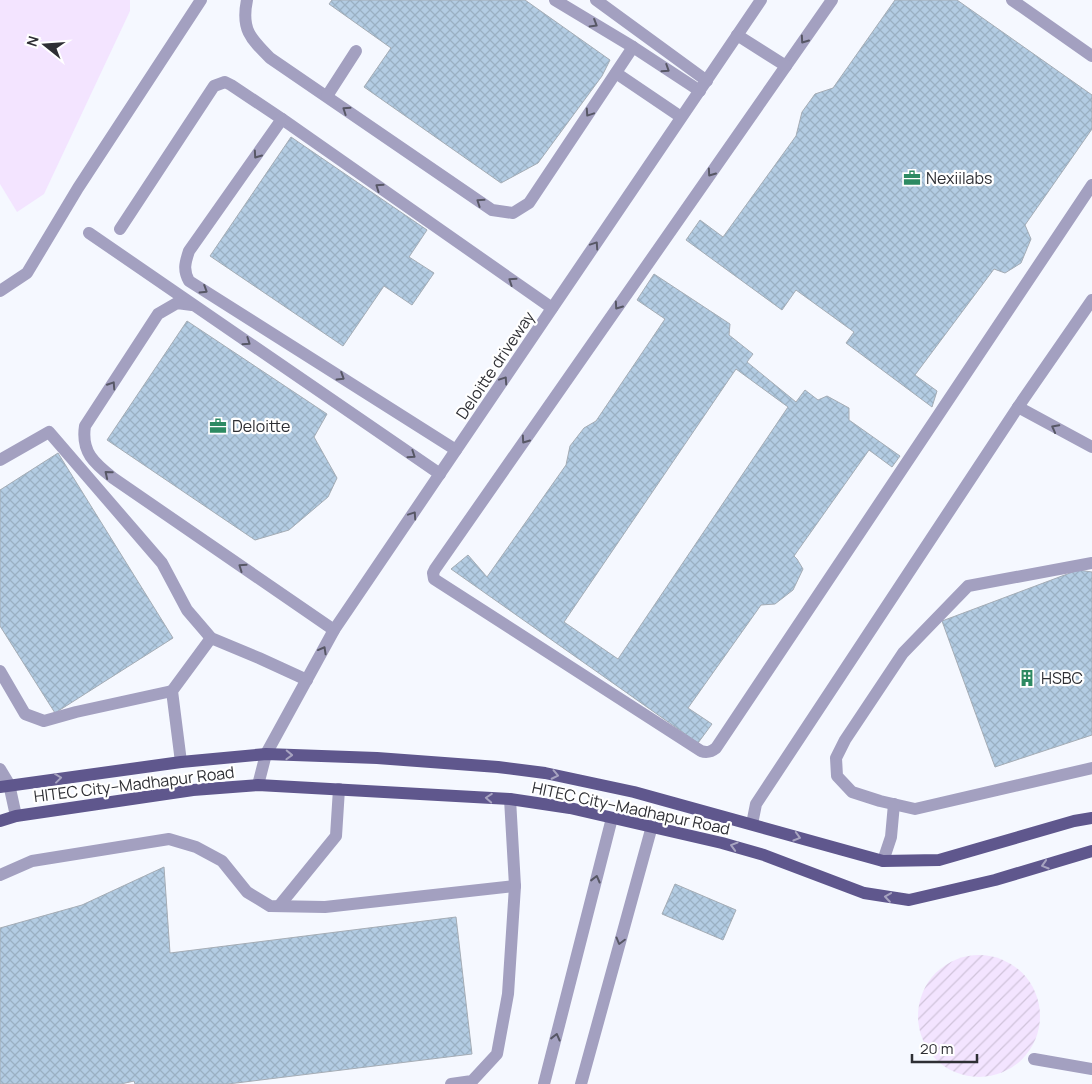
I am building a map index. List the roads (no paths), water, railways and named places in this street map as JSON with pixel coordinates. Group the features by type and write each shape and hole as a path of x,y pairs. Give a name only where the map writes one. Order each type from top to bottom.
{"main road":[{"name":"HITEC City–Madhapur Road","path":"5,785 181,762 266,754 377,758 498,767 545,773 634,792 883,861 939,860 1074,821 1092,818"},
{"name":"HITEC City–Madhapur Road","path":"0,821 16,816 193,790 258,785 510,799 570,808 652,826 764,855 864,893 909,900 995,880 1092,851"}],"street":[{"path":"0,291 28,273 78,188 201,0"},
{"path":"247,0 245,21 252,40 270,58 492,210 513,213 529,203 633,47"},
{"path":"556,0 633,47 703,86"},
{"name":"Deloitte driveway","path":"258,785 266,754 334,630 761,0"},
{"path":"832,0 432,573 434,579 701,751 712,751 716,748 1092,185"},
{"path":"1012,0 1092,56"},
{"path":"600,1 703,86"},
{"path":"738,35 786,66"},
{"path":"327,96 356,51"},
{"path":"616,73 681,117"},
{"path":"120,229 214,86 225,82 282,119 552,308"},
{"path":"282,119 189,252 185,263 185,273 189,281 456,450"},
{"path":"89,233 440,474"},
{"path":"752,824 756,804 1018,408 1092,300"},
{"path":"192,305 177,303 158,314 85,426 83,439 96,464 113,478 334,630"},
{"path":"1018,408 1091,446"},
{"path":"0,460 49,432 162,563 186,610 211,638 307,680"},
{"path":"1092,563 968,586 903,653 845,740 836,758 837,776 852,792 880,802 915,809 1092,768"},
{"path":"0,671 25,714 44,721 172,690 211,638"},
{"path":"172,690 181,762"},
{"path":"0,769 16,816"},
{"path":"279,906 336,836 339,790"},
{"path":"451,1084 472,1081 497,1054 508,994 515,886 510,799"},
{"path":"883,861 890,837 894,804"},
{"path":"544,1084 612,818"},
{"path":"581,1084 652,826"},
{"path":"0,875 32,861 169,839 196,847 222,862 247,892 270,906 325,907 515,886"},
{"path":"1034,1058 1092,1069"}],"place":[{"name":"Nexiilabs","path":"912,178"},
{"name":"Deloitte","path":"218,426"},
{"name":"HSBC","path":"1027,678"}]}
